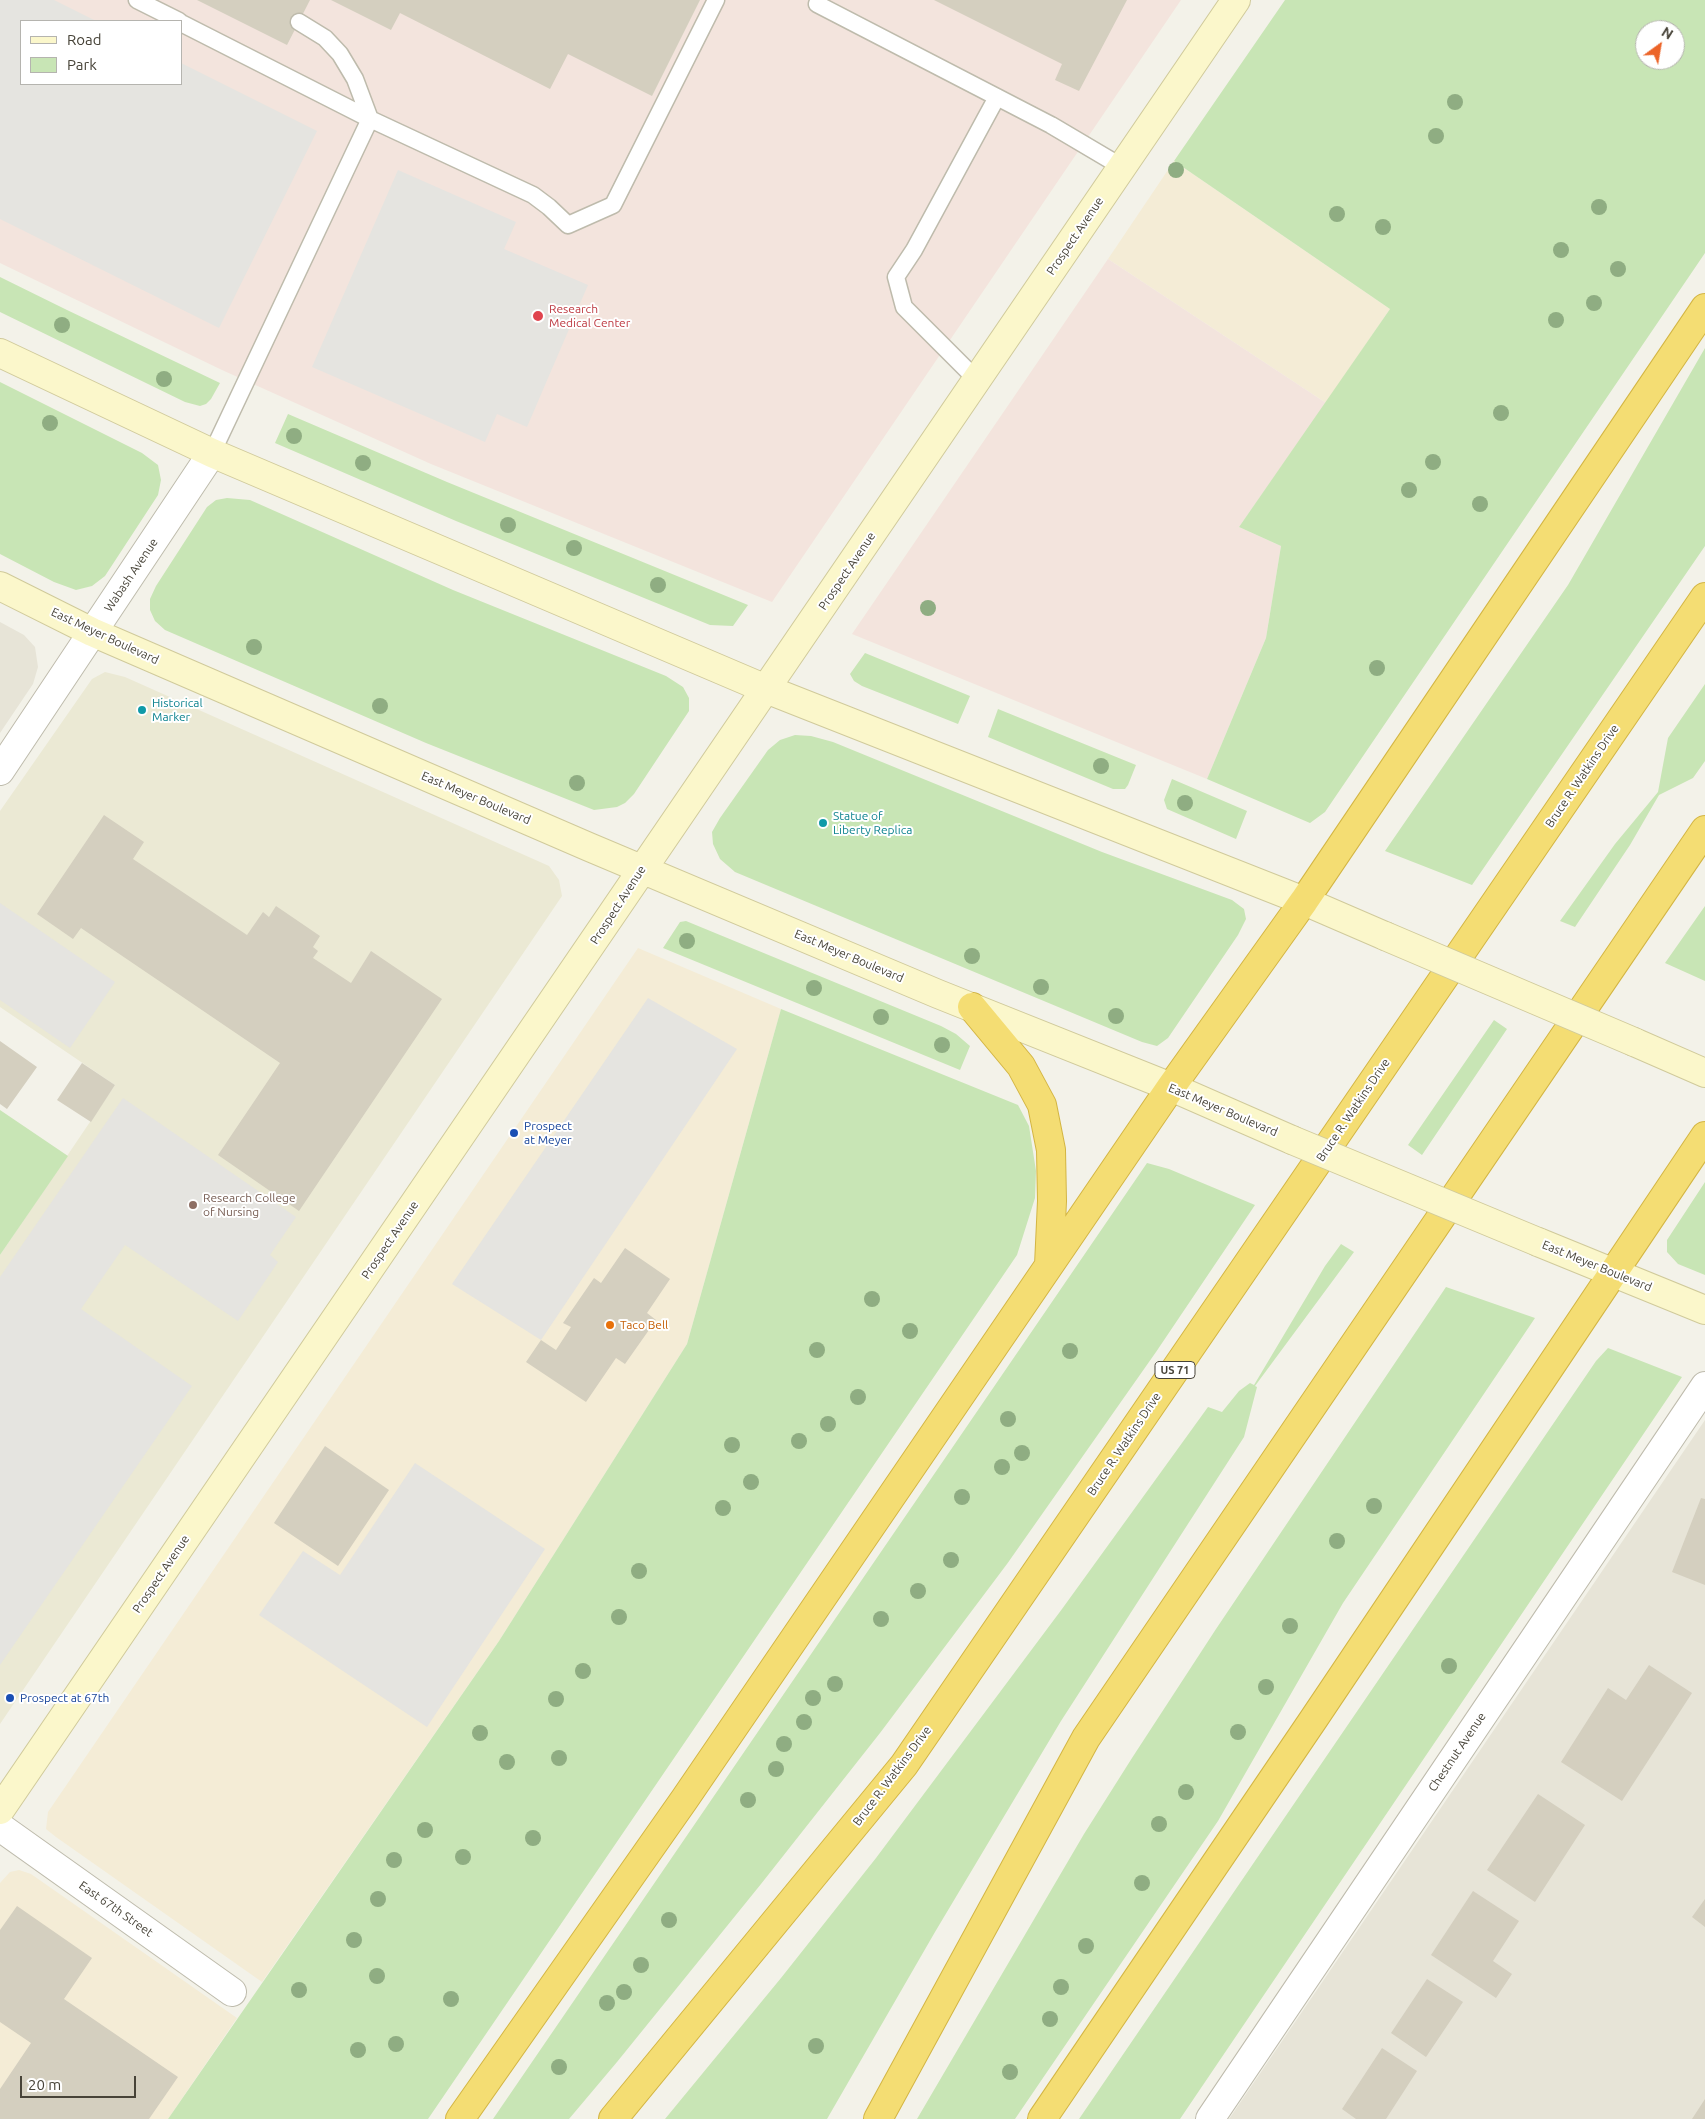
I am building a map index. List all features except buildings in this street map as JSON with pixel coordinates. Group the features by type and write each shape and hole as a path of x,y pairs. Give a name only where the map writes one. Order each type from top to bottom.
{"highway":[{"path":"460,2119 690,1792 1171,1087 1304,901 1705,308"},
{"name":"Bruce R. Watkins Drive","path":"613,2119 904,1765 1705,597"},
{"path":"878,2119 1086,1738 1705,830"},
{"path":"972,1008 1021,1066 1042,1104 1051,1150 1052,1201 1049,1265"},
{"path":"1042,2119 1324,1704 1612,1271 1705,1136"}],"main road":[{"name":"Prospect Avenue","path":"0,1810 1236,0"},
{"path":"0,353 212,453 766,689 1304,901 1705,1073"},
{"name":"East Meyer Boulevard","path":"0,586 92,632 642,869 972,1008 1171,1087 1292,1140 1705,1310"}],"street":[{"name":"Wabash Avenue","path":"0,771 212,453"},
{"name":"Chestnut Avenue","path":"1210,2119 1705,1386"},
{"name":"East 67th Street","path":"0,1827 232,1992"}],"lane":[{"path":"137,0 176,20"},
{"path":"182,23 370,118 533,195 568,225 613,206 716,0"},
{"path":"818,4 1051,125 1122,167"},
{"path":"212,453 370,118 355,79 340,54 326,38 299,22"},
{"path":"977,380 904,307 896,277 914,250 997,97"}],"shaded area":[{"name":"Research Medical Center","path":"0,0 1181,0 772,602 431,464 222,370 0,263"},
{"path":"0,0 54,0 94,20 20,20 20,85 182,85 182,64 317,131 219,328 0,219"},
{"path":"1174,161 1390,309 1326,403 1108,259"},
{"path":"398,170 516,222 504,249 588,285 527,427 497,414 485,442 312,367"},
{"path":"1108,259 1326,403 1239,527 1281,546 1266,638 1207,779 852,634"},
{"path":"0,622 24,635 35,647 38,667 33,684 0,733"},
{"name":"Research College of Nursing","path":"105,672 125,677 549,866 559,880 562,896 0,1724 0,1255 115,1085 0,1007 0,811 92,679"},
{"path":"0,903 115,982 70,1048 0,1000"},
{"path":"638,948 781,1009 687,1344 499,1641 262,1982 56,1837 46,1829 48,1812"},
{"path":"648,998 737,1049 541,1340 452,1284"},
{"path":"123,1098 296,1217 270,1255 278,1262 238,1321 125,1245 81,1309 192,1386 0,1665 0,1277"},
{"path":"1705,1420 1705,2119 1229,2119"},
{"path":"415,1463 545,1549 427,1727 259,1615 303,1551 340,1575"},
{"path":"19,1870 31,1874 237,2018 168,2119 0,2119 0,1883 10,1872"}],"green space":[{"path":"1285,0 1705,0 1705,253 1325,812 1310,823 1207,779 1266,638 1281,546 1239,527 1390,309 1174,161"},
{"path":"0,277 220,383 206,404 200,406 185,402 0,312"},
{"path":"1705,348 1705,546 1472,885 1385,851 1568,585"},
{"path":"0,382 142,453 158,465 161,480 158,495 105,576 92,586 76,590 54,582 0,554"},
{"path":"288,414 447,482 748,605 733,626 710,625 456,521 275,443"},
{"path":"227,498 250,500 453,590 666,676 683,687 689,698 689,711 634,794 625,803 617,807 594,810 426,743 165,630 155,621 150,610 150,599 156,586 207,507 216,500"},
{"path":"865,653 970,696 958,724 862,686 854,681 850,674"},
{"path":"1705,684 1705,761 1693,778 1659,795 1630,845 1575,927 1560,921 1615,844 1658,792 1668,738"},
{"path":"998,709 1136,765 1128,785 1125,789 1113,789 988,737"},
{"path":"795,735 811,736 833,742 1102,852 1232,900 1244,909 1246,919 1238,935 1168,1038 1157,1046 1142,1042 735,872 720,859 713,844 712,832 720,818 768,750 780,740"},
{"path":"1172,779 1247,811 1236,839 1167,809 1164,800"},
{"path":"1705,906 1705,981 1665,963"},
{"path":"686,921 941,1026 956,1034 970,1046 960,1070 663,948 680,922"},
{"path":"781,1009 1018,1105 1029,1126 1036,1171 1035,1198 1017,1255 428,2119 168,2119 499,1641 687,1344"},
{"path":"1494,1020 1507,1029 1422,1155 1408,1145"},
{"path":"0,1110 68,1156 0,1255"},
{"path":"1147,1163 1169,1169 1255,1205 1156,1352 1007,1564 880,1733 617,2062 569,2119 493,2119"},
{"path":"1705,1182 1705,1275 1678,1264 1667,1252 1667,1240"},
{"path":"1341,1244 1354,1252 1255,1386 1257,1387 1244,1437 1061,1721 935,1932 827,2119 665,2119 781,1978 876,1858 1062,1609 1208,1407 1222,1412 1239,1391 1250,1383 1254,1385 1325,1266"},
{"path":"1446,1287 1535,1318 1343,1603 1218,1821 1015,2119 917,2119 1084,1834 1132,1758 1216,1629"},
{"path":"1608,1348 1682,1377 1180,2119 1079,2119 1596,1361"}],"place":[{"name":"Research Medical Center","path":"538,316"},
{"name":"Historical Marker","path":"142,710"},
{"name":"Statue of Liberty Replica","path":"823,823"},
{"name":"Prospect at Meyer","path":"514,1133"},
{"name":"Research College of Nursing","path":"193,1205"},
{"name":"Taco Bell","path":"610,1325"},
{"name":"Prospect at 67th","path":"10,1698"}]}
